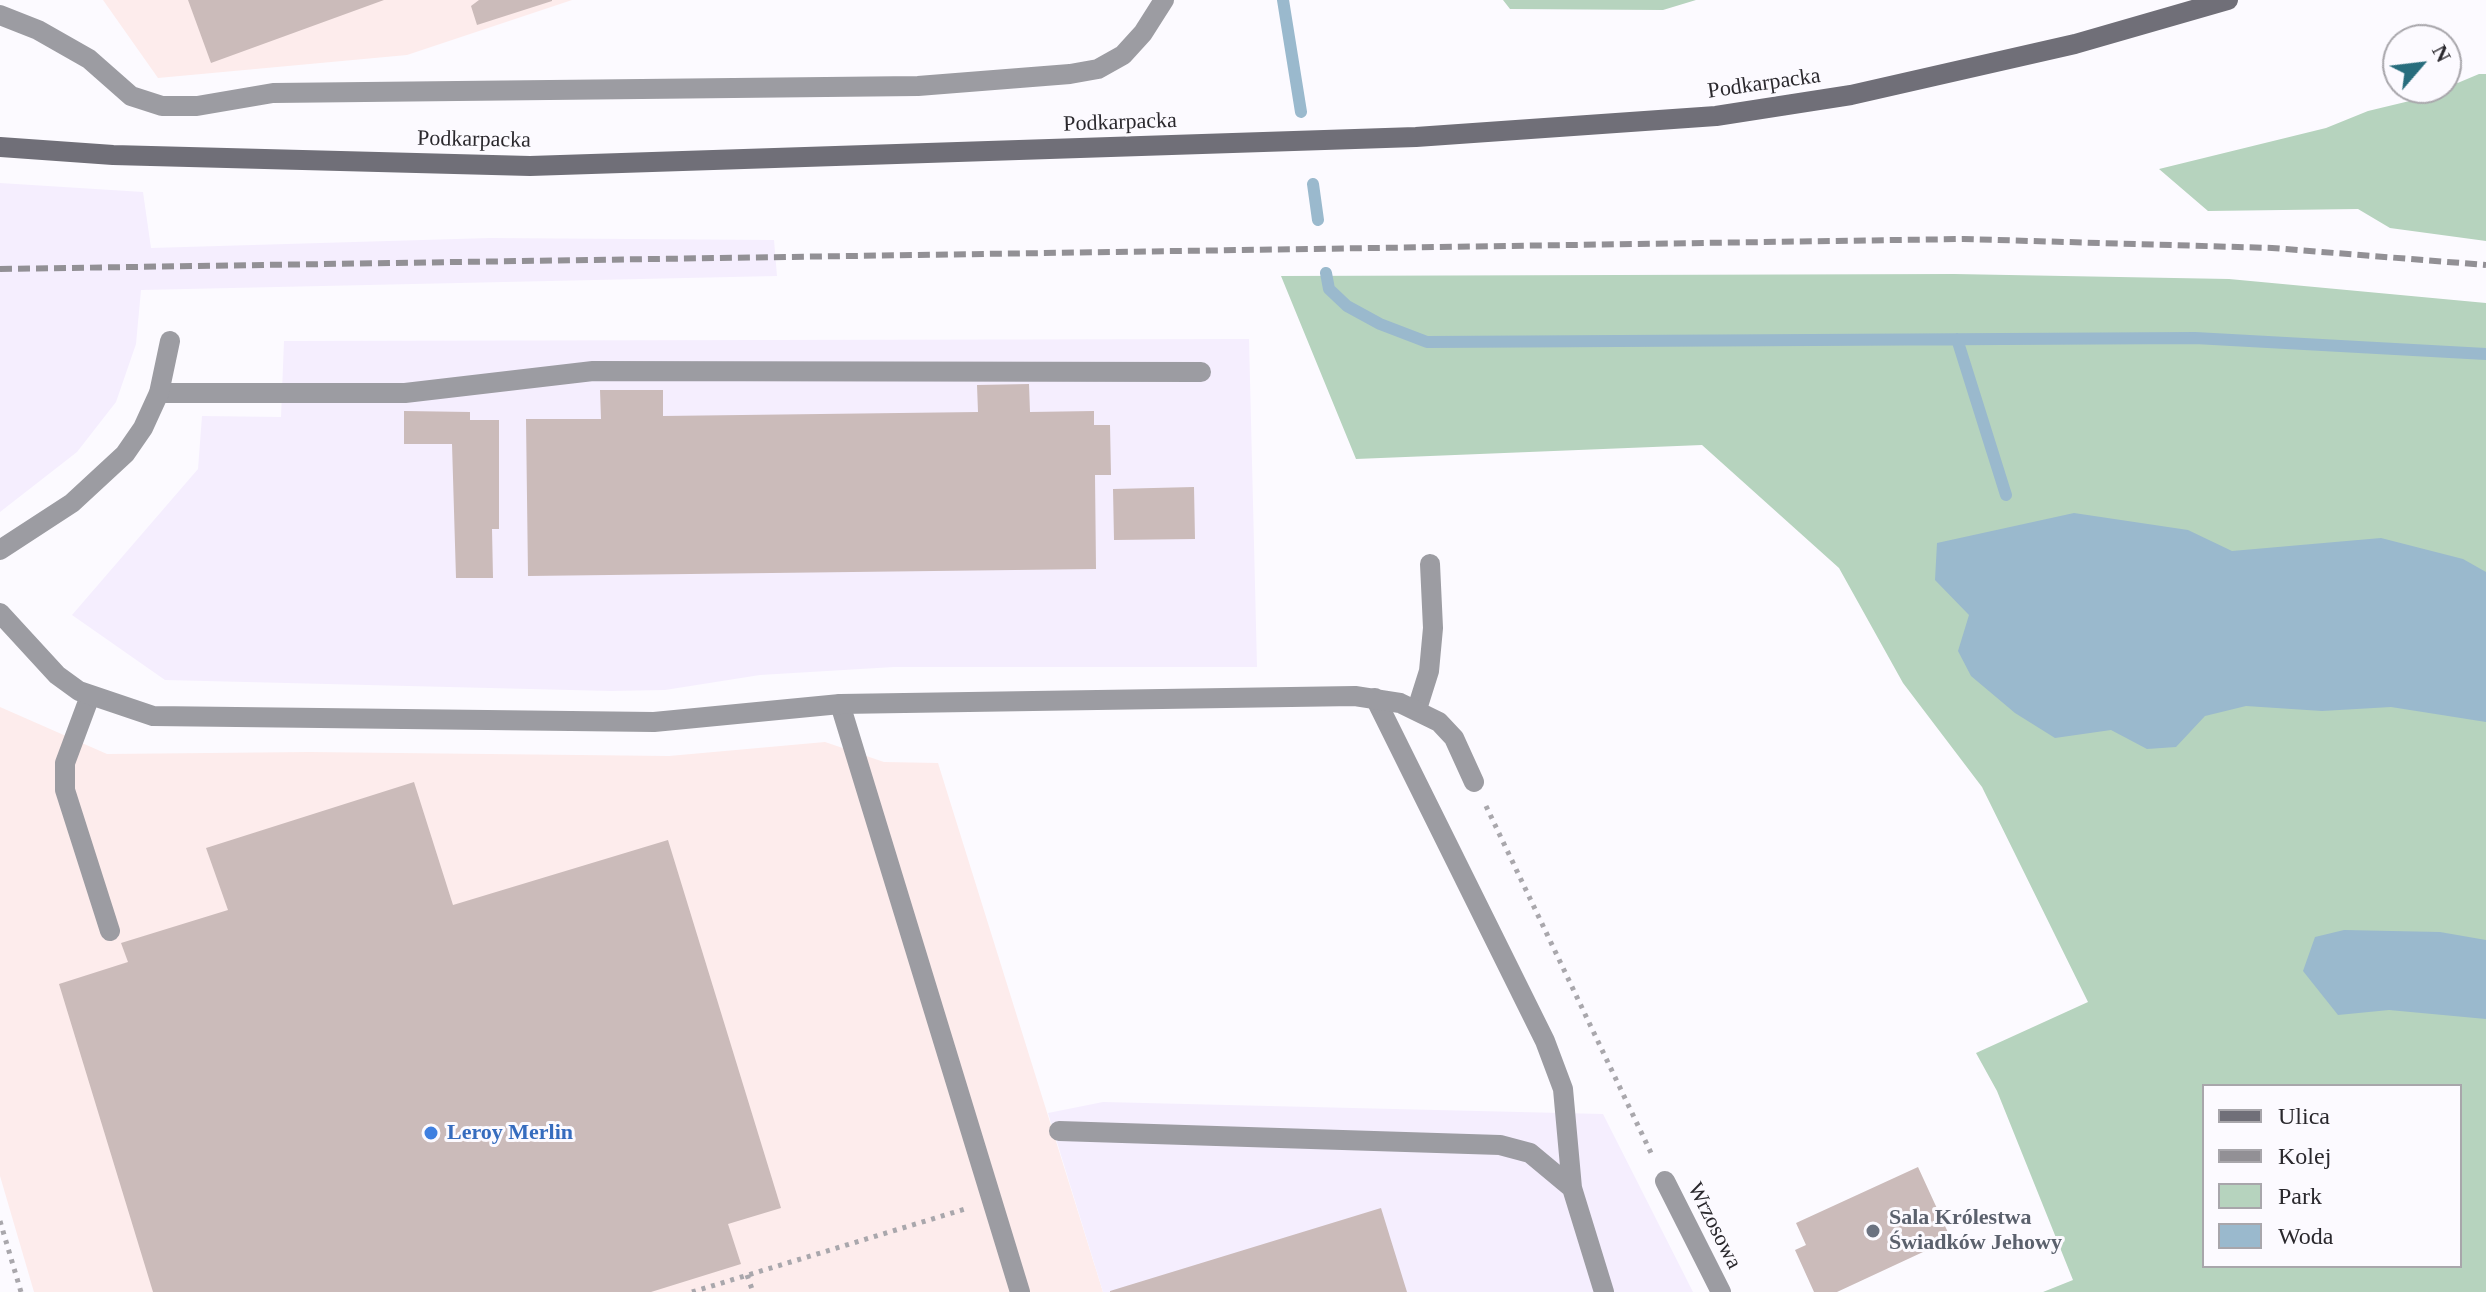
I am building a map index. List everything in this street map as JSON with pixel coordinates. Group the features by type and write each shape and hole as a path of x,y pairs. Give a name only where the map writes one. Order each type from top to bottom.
{"main road":[{"name":"Podkarpacka","path":"0,147 113,155 530,166 1432,136 1716,116 1851,95 2075,44 2228,0"}],"street":[{"path":"0,15 38,30 89,59 131,96 162,106 185,106 273,93 918,86 1070,74 1098,69 1123,55 1143,33 1164,0"},
{"path":"0,550 72,503 125,454 143,428 159,393 170,341"},
{"path":"159,393 405,393 593,371 1201,372"},
{"path":"1417,709 1429,671 1432,643 1430,564"},
{"path":"0,613 57,675 90,696 153,716 654,722 840,704 1307,694 1375,698 1417,709 1439,722 1454,738 1474,782"},
{"path":"90,696 65,763 65,790 110,931"},
{"path":"1375,698 1545,1041 1563,1089 1572,1188 1604,1292"},
{"path":"840,704 1020,1292"},
{"path":"1059,1131 1500,1145 1530,1153 1572,1188"},
{"name":"Wrzosowa","path":"1665,1181 1721,1292"}],"path":[{"path":"1474,782 1665,1181"},
{"path":"692,1292 993,1200"},
{"path":"0,1221 21,1292"},
{"path":"747,1275 753,1292"}],"shaded area":[{"path":"103,0 572,0 407,55 158,78"},
{"path":"0,183 143,192 151,248 490,238 774,240 777,276 141,290 136,344 116,402 77,452 0,512"},
{"path":"1249,339 1257,667 894,667 760,675 665,690 611,691 165,680 72,615 198,469 202,416 281,417 284,341"},
{"path":"0,707 107,754 309,752 669,756 825,742 884,762 938,763 1103,1292 34,1292 0,1176"},
{"path":"1103,1102 1603,1114 1693,1292 1103,1292 1048,1113"}],"green space":[{"path":"1503,0 1696,0 1663,10 1510,9"},
{"path":"2486,74 2486,241 2390,228 2358,209 2208,211 2159,169 2326,128 2368,111 2397,104 2462,104 2462,81"},
{"path":"1954,274 2229,279 2486,303 2486,1292 2043,1292 2073,1280 1997,1091 1976,1053 2088,1002 1982,787 1903,683 1839,568 1702,445 1356,459 1281,276"}],"water":[{"path":"2074,513 2188,530 2232,551 2381,538 2463,559 2486,572 2486,722 2391,707 2322,711 2246,706 2205,716 2176,747 2147,749 2111,730 2055,738 2015,713 1971,676 1958,651 1969,615 1935,580 1937,543"},
{"path":"2344,930 2440,932 2486,940 2486,1019 2389,1010 2338,1015 2303,971 2315,937"}],"building":[{"path":"188,0 384,0 211,63"},
{"path":"479,0 552,1 477,25 471,6"},
{"path":"1029,384 1030,412 1094,411 1094,425 1110,425 1111,475 1095,475 1096,569 528,576 526,419 601,419 600,390 663,390 663,416 978,412 977,385"},
{"path":"404,411 470,412 470,420 499,420 499,529 492,529 493,578 456,578 452,444 404,444"},
{"path":"1194,487 1195,539 1114,540 1113,489"},
{"name":"Leroy Merlin","path":"414,782 453,905 668,840 781,1208 728,1224 741,1264 651,1292 153,1292 59,984 128,962 121,943 228,910 206,848"},
{"name":"Sala Królestwa Świadków Jehowy","path":"1918,1167 1951,1239 1837,1292 1814,1292 1795,1250 1806,1245 1796,1223"},
{"path":"1381,1208 1407,1292 1110,1292 1110,1291"}],"waterway":[{"path":"1283,0 1301,112"},
{"path":"1313,184 1318,220"},
{"path":"1326,273 1329,289 1347,306 1380,324 1427,342 2195,338 2486,354"},
{"path":"1957,339 2006,495"}],"railway":[{"path":"0,269 1963,239 2272,248 2486,265"}],"place":[{"name":"Leroy Merlin","path":"431,1133"},
{"name":"Sala Królestwa Świadków Jehowy","path":"1873,1231"}]}
